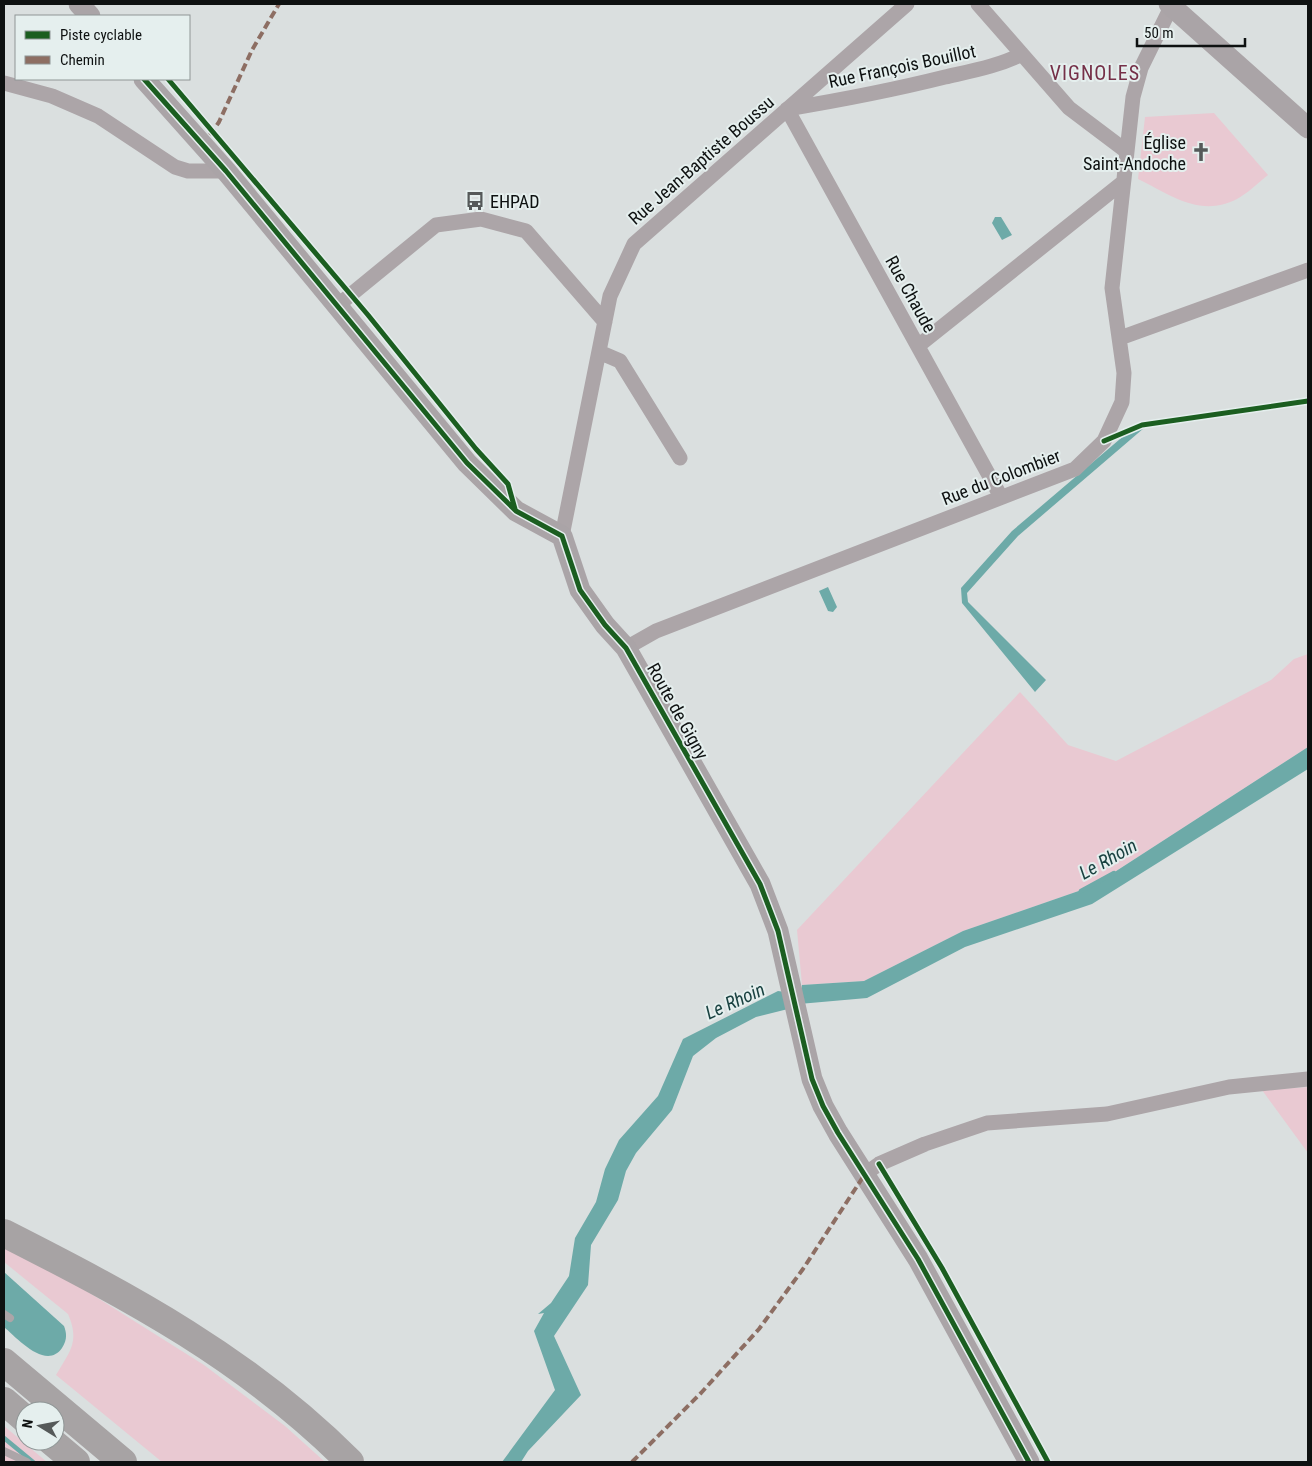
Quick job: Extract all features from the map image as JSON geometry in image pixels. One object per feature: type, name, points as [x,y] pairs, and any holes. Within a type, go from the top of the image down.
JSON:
[{"type":"highway","points":[[4,1233],[132,1299],[204,1343],[294,1410],[350,1462]]},
{"type":"highway","points":[[4,1362],[123,1462]]},
{"type":"highway","points":[[4,1401],[15,1410]]},
{"type":"highway","points":[[63,1451],[76,1462]]},
{"type":"street","points":[[79,4],[89,15]]},
{"type":"street","name":"Rue Jean-Baptiste Boussu","points":[[562,536],[610,296],[634,244],[907,4]]},
{"type":"street","points":[[978,4],[1069,108],[1126,151]]},
{"type":"street","points":[[1170,5],[1308,128]]},
{"type":"street","name":"Rue du Colombier","points":[[626,648],[656,631],[1075,470],[1104,441],[1122,402],[1124,373],[1112,288],[1122,183],[1133,97],[1141,68],[1170,5]]},
{"type":"street","name":"Rue François Bouillot","points":[[788,109],[881,93],[1012,60],[1022,54]]},
{"type":"street","points":[[145,80],[226,171],[467,463],[516,511],[562,536]]},
{"type":"street","points":[[4,83],[52,96],[98,116],[175,166],[188,171],[226,171]]},
{"type":"street","name":"Rue Chaude","points":[[788,109],[1001,497]]},
{"type":"street","points":[[918,346],[1122,183]]},
{"type":"street","points":[[337,306],[434,226],[481,219],[526,231],[605,322]]},
{"type":"street","points":[[1120,338],[1308,270]]},
{"type":"street","points":[[599,352],[620,361],[680,458]]},
{"type":"street","name":"Route de Gigny","points":[[562,536],[580,590],[605,626],[626,648],[760,884],[778,931],[812,1079],[823,1106],[918,1259],[1029,1462]]},
{"type":"street","points":[[865,1174],[879,1164],[924,1144],[987,1122],[1107,1114],[1229,1087],[1308,1080]]},
{"type":"lane","points":[[4,1451],[27,1462]]},
{"type":"shaded area","points":[[1214,113],[1268,175],[1237,199],[1211,206],[1186,202],[1138,179],[1145,117]]},
{"type":"shaded area","points":[[1308,654],[1308,747],[1093,886],[963,931],[864,981],[802,985],[797,930],[1020,692],[1068,745],[1116,761],[1271,680],[1294,659]]},
{"type":"shaded area","points":[[1308,1087],[1308,1153],[1262,1090]]},
{"type":"shaded area","points":[[4,1246],[77,1285],[204,1365],[285,1426],[325,1462],[162,1462],[56,1375],[72,1346],[72,1324],[68,1314],[4,1262]]},
{"type":"shaded area","points":[[4,1426],[15,1435],[15,1451],[34,1451],[47,1462],[4,1462]]},
{"type":"water","points":[[995,217],[1001,217],[1012,235],[1002,240],[992,223]]},
{"type":"water","points":[[1308,398],[1308,404],[1144,428],[1018,536],[967,593],[968,602],[1046,680],[1035,692],[962,603],[961,588],[1012,531],[1140,422]]},
{"type":"water","points":[[828,587],[837,607],[833,612],[828,611],[819,591]]},
{"type":"water","points":[[1308,747],[1308,769],[1092,904],[965,947],[867,998],[799,1004],[802,985],[864,981],[963,931],[1093,886]]},
{"type":"water","points":[[778,991],[785,992],[788,1009],[756,1017],[716,1038],[693,1056],[672,1110],[636,1153],[626,1171],[618,1200],[591,1245],[588,1285],[554,1336],[581,1395],[528,1451],[521,1462],[502,1462],[555,1390],[534,1331],[544,1313],[538,1314],[551,1303],[569,1276],[575,1238],[596,1202],[605,1169],[619,1140],[658,1096],[683,1039]]},
{"type":"water","points":[[4,1272],[64,1326],[66,1340],[62,1348],[55,1354],[48,1356],[32,1350],[4,1327]]},
{"type":"waterway","name":"Le Rhoin","points":[[1081,891],[1114,873]]},
{"type":"waterway","points":[[4,1438],[33,1462]]},
{"type":"marked path","points":[[210,135],[219,122],[252,50],[279,4]]},
{"type":"marked path","points":[[632,1462],[701,1393],[759,1329],[803,1269],[865,1174]]},
{"type":"cycle path","points":[[145,80],[226,171],[467,463],[516,511],[562,536],[580,590],[605,625],[626,648],[760,884],[778,931],[812,1079],[823,1106],[918,1259],[1029,1462]]},
{"type":"cycle path","points":[[169,80],[368,315],[476,449],[508,484],[515,509]]},
{"type":"cycle path","points":[[1104,441],[1142,425],[1308,401]]},
{"type":"cycle path","points":[[879,1164],[942,1268],[1048,1462]]},
{"type":"place","name":"Église Saint-Andoche","points":[[1201,152]]},
{"type":"place","name":"EHPAD","points":[[475,201]]},
{"type":"district","name":"VIGNOLES","points":[[1095,73]]}]
